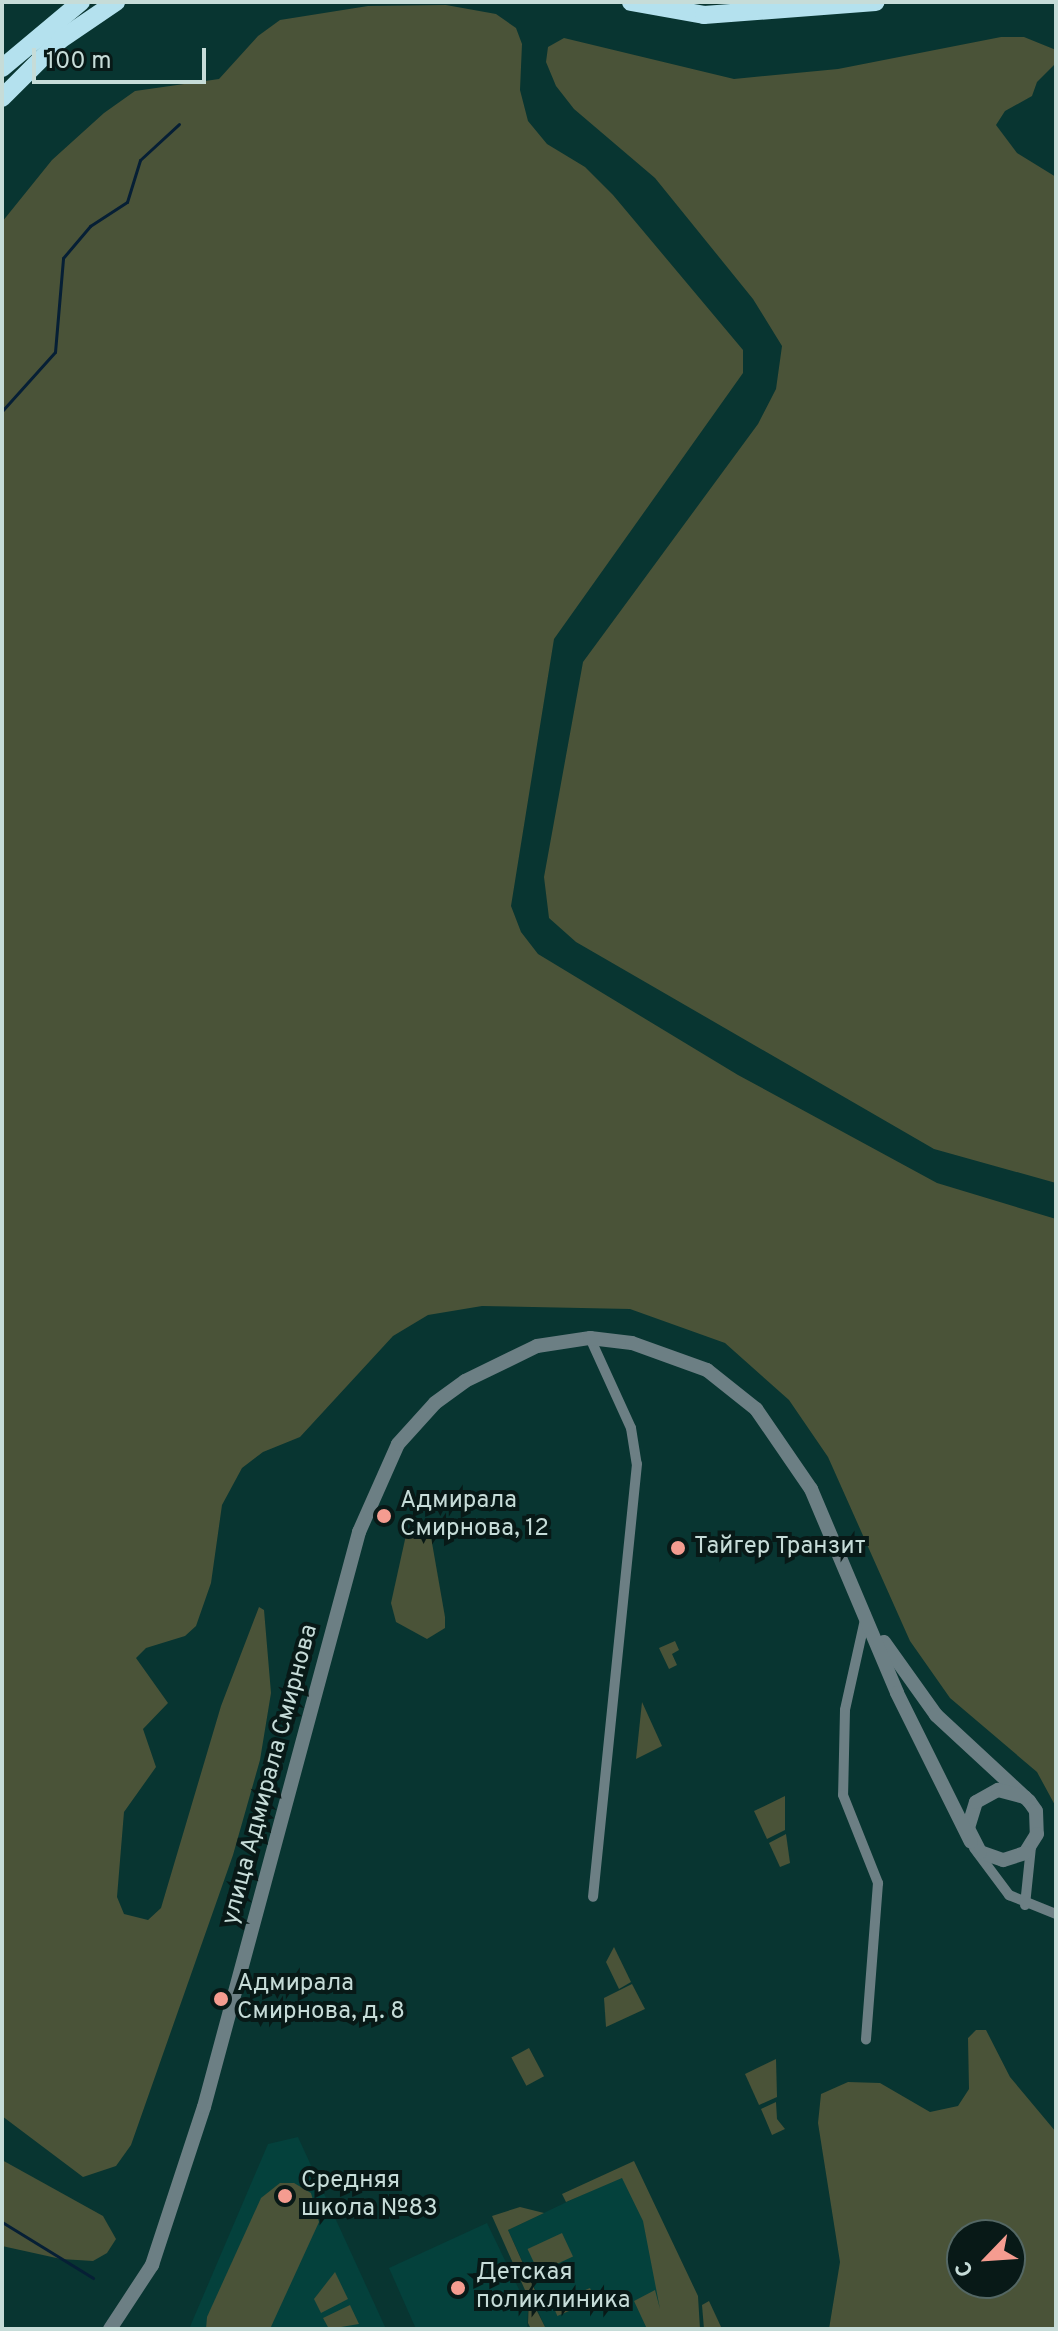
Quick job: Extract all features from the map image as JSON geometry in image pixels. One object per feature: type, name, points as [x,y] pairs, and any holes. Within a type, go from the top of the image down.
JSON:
[{"type":"highway","points":[[2,68],[81,2]]},
{"type":"highway","points":[[2,98],[60,40],[116,2]]},
{"type":"highway","points":[[631,2],[704,15],[876,2]]},
{"type":"street","name":"улица Адмирала Смирнова","points":[[110,2329],[152,2265],[170,2217],[359,1532],[377,1485],[398,1444],[435,1403],[465,1381],[537,1346],[590,1338],[632,1343],[697,1365],[756,1409],[811,1489],[897,1693],[990,1876],[1025,1905],[1056,1914]]},
{"type":"street","points":[[590,1338],[637,1455],[593,1897]]},
{"type":"street","points":[[866,1615],[936,1715],[1025,1797],[1038,1820],[1031,1846],[1025,1905]]},
{"type":"street","points":[[866,1615],[845,1710],[843,1795],[878,1883],[866,2040]]},
{"type":"street","points":[[1025,1797],[1001,1789],[980,1798],[969,1815],[971,1842],[985,1856],[1003,1860],[1031,1846]]},
{"type":"shaded area","name":"Средняя школа №83","points":[[298,2137],[386,2329],[189,2329],[268,2144]]},
{"type":"shaded area","points":[[636,2169],[688,2329],[546,2329],[538,2311],[543,2306],[508,2230]]},
{"type":"shaded area","name":"Детская поликлиника","points":[[487,2223],[528,2308],[527,2329],[416,2329],[389,2268]]},
{"type":"green space","points":[[446,5],[496,14],[516,28],[522,44],[520,90],[528,121],[547,144],[585,167],[613,195],[743,350],[743,373],[554,639],[511,906],[521,932],[538,954],[738,1075],[937,1183],[1056,1219],[1056,1807],[1037,1772],[950,1698],[910,1641],[828,1457],[789,1400],[725,1343],[630,1309],[482,1306],[428,1315],[393,1336],[300,1437],[263,1452],[242,1468],[222,1505],[211,1583],[196,1626],[185,1636],[146,1648],[136,1658],[168,1703],[143,1729],[156,1767],[124,1812],[117,1897],[124,1914],[148,1920],[161,1908],[221,1706],[259,1607],[264,1610],[271,1693],[260,1760],[233,1855],[131,2145],[116,2166],[83,2177],[2,2116],[2,222],[52,160],[104,113],[135,91],[219,79],[258,36],[280,20],[368,6]]},
{"type":"green space","points":[[1001,37],[1024,37],[1056,50],[1056,63],[1037,82],[1032,96],[1005,111],[996,125],[1017,153],[1056,177],[1056,1183],[934,1149],[576,942],[549,918],[544,877],[583,662],[758,424],[776,389],[782,346],[753,299],[655,178],[574,109],[556,86],[546,62],[548,47],[564,38],[734,79],[838,69]]},
{"type":"green space","points":[[423,1528],[431,1537],[445,1617],[445,1628],[427,1639],[396,1622],[391,1603],[406,1535]]},
{"type":"green space","points":[[675,1641],[679,1650],[672,1654],[677,1665],[669,1669],[659,1648]]},
{"type":"green space","points":[[642,1702],[662,1746],[636,1759]]},
{"type":"green space","points":[[785,1796],[785,1830],[767,1839],[754,1811]]},
{"type":"green space","points":[[786,1834],[790,1863],[780,1867],[769,1843]]},
{"type":"green space","points":[[614,1947],[631,1982],[619,1989],[606,1962]]},
{"type":"green space","points":[[632,1984],[645,2009],[606,2027],[604,1998]]},
{"type":"green space","points":[[976,2030],[986,2030],[1010,2077],[1056,2132],[1056,2329],[829,2329],[840,2262],[818,2123],[821,2094],[848,2082],[880,2083],[930,2112],[958,2106],[969,2089],[968,2038]]},
{"type":"green space","points":[[529,2048],[544,2076],[526,2086],[511,2057]]},
{"type":"green space","points":[[776,2059],[777,2097],[759,2105],[745,2074]]},
{"type":"green space","points":[[776,2102],[777,2119],[785,2129],[772,2135],[761,2109]]},
{"type":"green space","points":[[2,2160],[103,2216],[116,2239],[107,2253],[93,2261],[61,2259],[2,2246]]},
{"type":"green space","points":[[634,2161],[698,2296],[700,2329],[647,2329],[634,2301],[655,2290],[660,2309],[643,2221],[622,2178],[566,2202],[562,2194]]},
{"type":"green space","points":[[280,2183],[294,2183],[311,2193],[319,2222],[270,2329],[206,2329],[207,2317],[261,2198]]},
{"type":"green space","points":[[520,2207],[544,2213],[508,2230],[542,2306],[537,2311],[546,2329],[531,2329],[528,2323],[529,2299],[492,2216]]},
{"type":"green space","points":[[562,2233],[573,2257],[539,2273],[528,2249]]},
{"type":"green space","points":[[335,2272],[348,2299],[321,2313],[314,2299]]},
{"type":"green space","points":[[590,2288],[595,2300],[557,2316],[552,2304]]},
{"type":"green space","points":[[709,2301],[722,2329],[704,2329],[702,2305]]},
{"type":"green space","points":[[350,2305],[359,2324],[329,2329],[323,2318]]},
{"type":"waterway","points":[[2,411],[55,352],[63,258],[90,226],[127,202],[140,160],[179,124]]},
{"type":"waterway","points":[[2,2222],[93,2278]]},
{"type":"place","name":"Адмирала Смирнова, 12","points":[[384,1516]]},
{"type":"place","name":"Тайгер Транзит","points":[[678,1548]]},
{"type":"place","name":"Адмирала Смирнова, д. 8","points":[[221,1999]]},
{"type":"place","name":"Средняя школа №83","points":[[285,2196]]},
{"type":"place","name":"Детская поликлиника","points":[[458,2288]]}]
